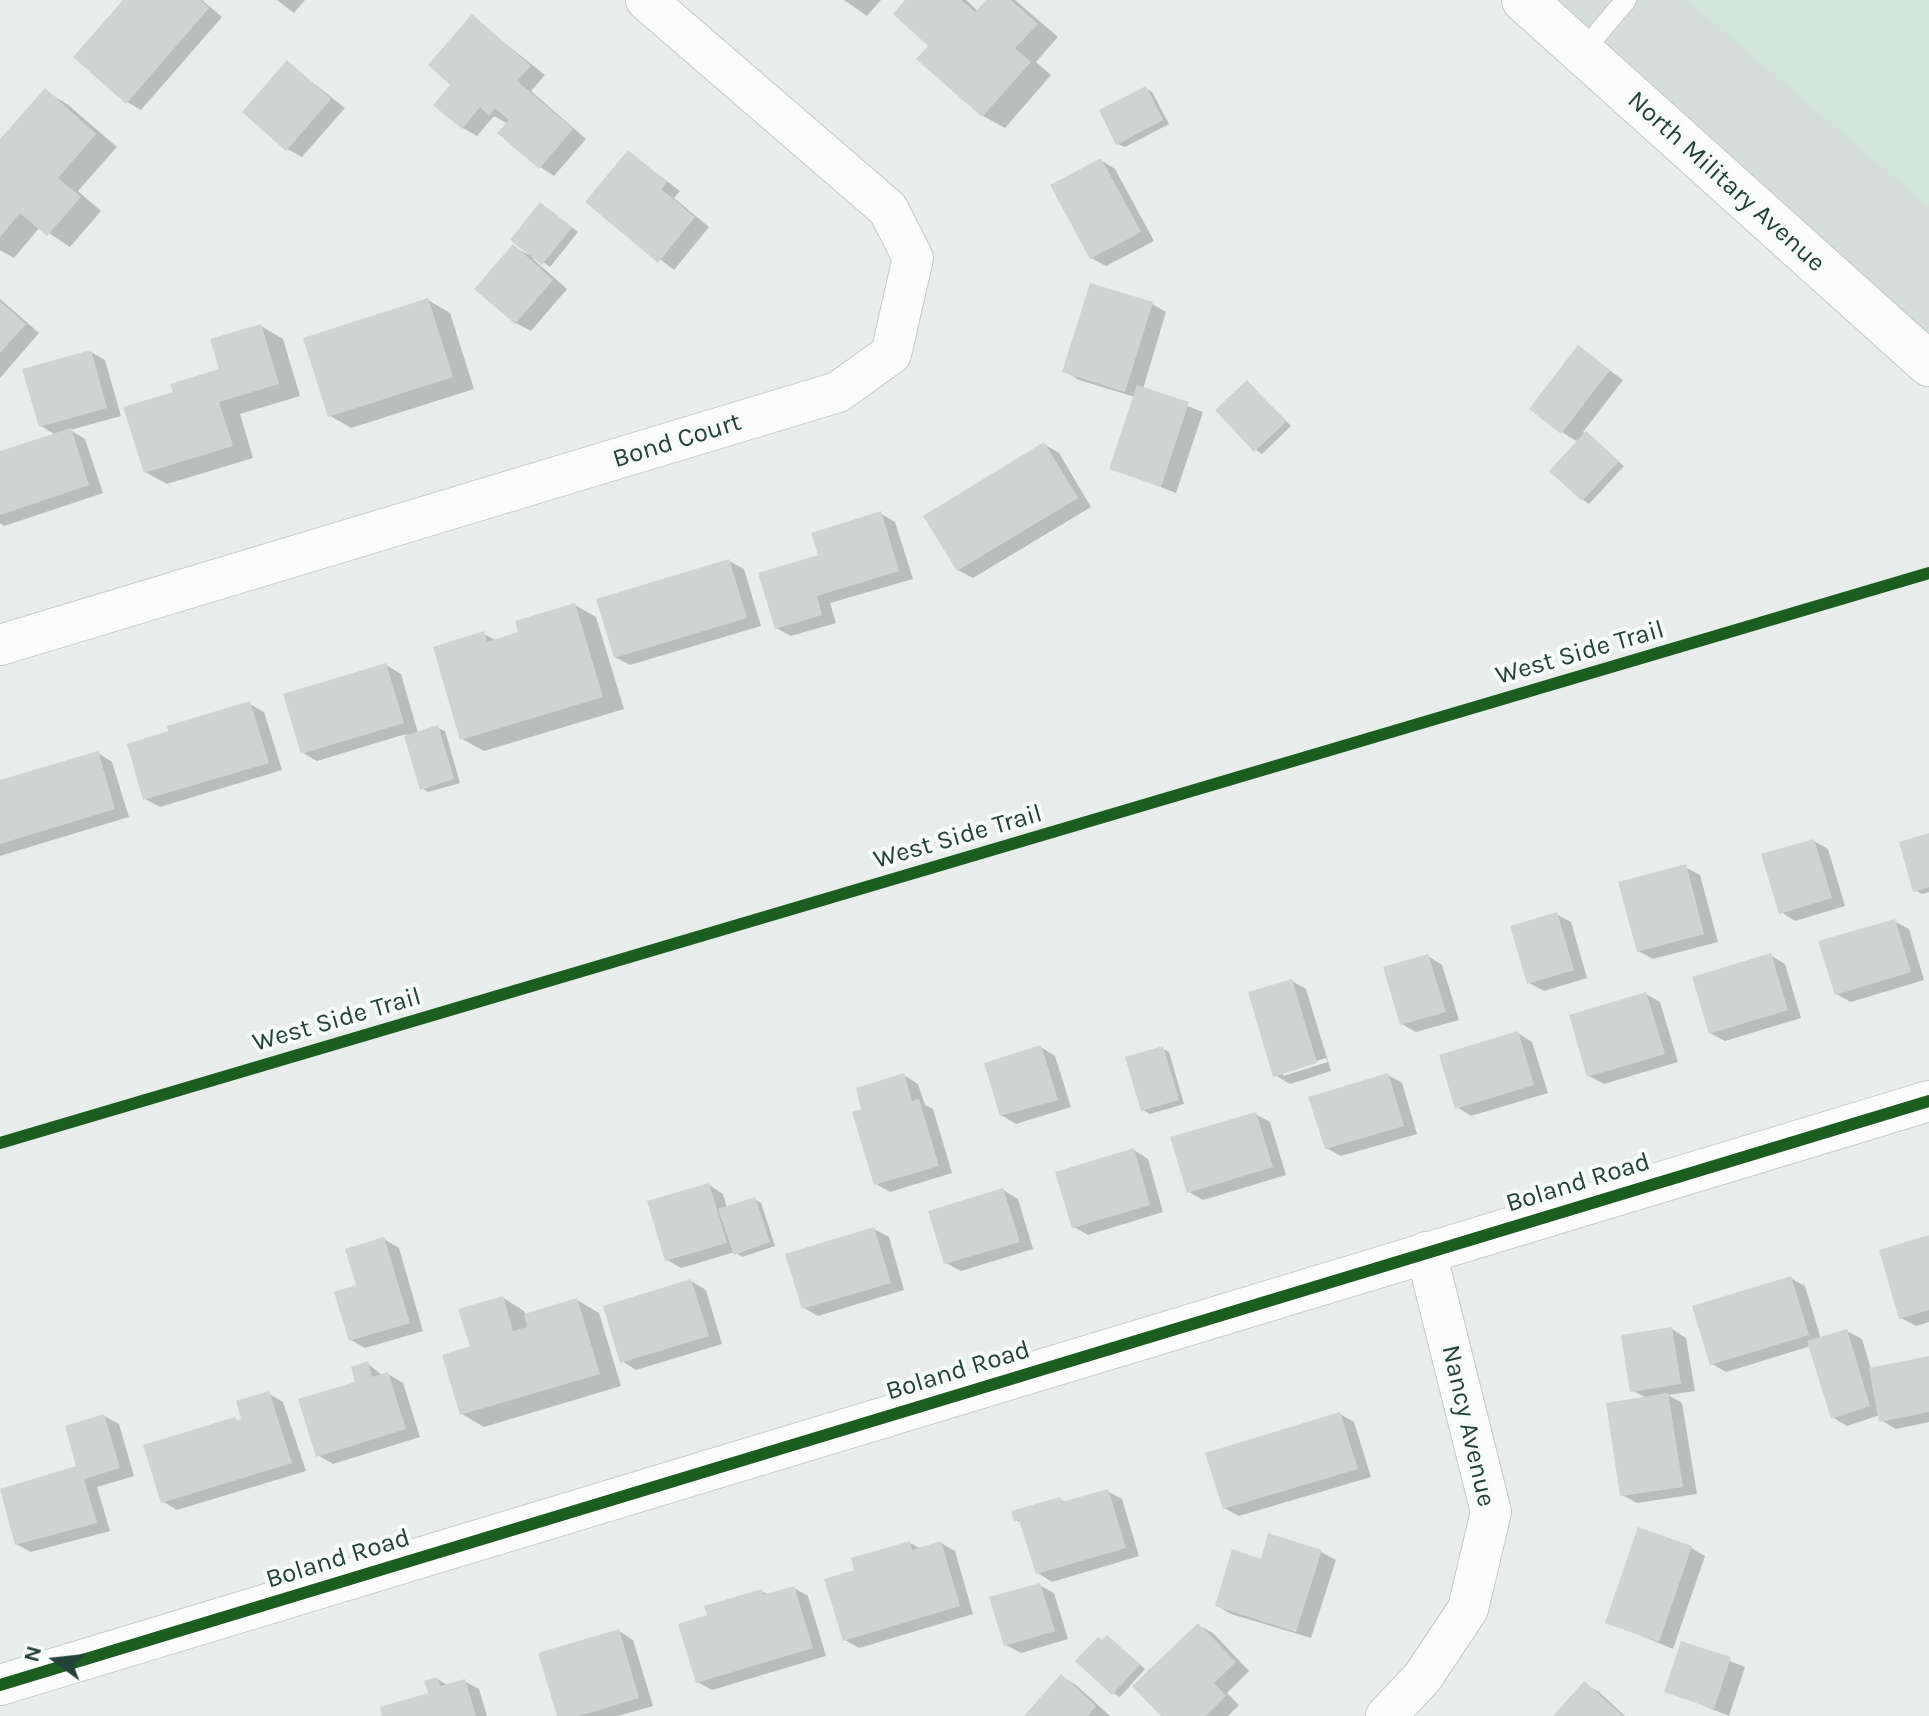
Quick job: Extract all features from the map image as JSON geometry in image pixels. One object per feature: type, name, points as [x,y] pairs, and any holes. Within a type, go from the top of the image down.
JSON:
[{"type":"main road","name":"North Military Avenue","points":[[1543,6],[1582,52],[1929,364]]},
{"type":"street","name":"Bond Court","points":[[0,645],[838,392],[891,354],[913,258],[888,209],[646,0]]},
{"type":"street","name":"Boland Road","points":[[0,1685],[1929,1101]]},
{"type":"street","name":"Nancy Avenue","points":[[1386,1716],[1422,1678],[1468,1609],[1491,1512],[1426,1252]]},
{"type":"lane","points":[[1582,52],[1626,0]]},
{"type":"shaded area","points":[[1524,0],[1929,0],[1929,364]]},
{"type":"green space","points":[[1687,0],[1929,0],[1929,207]]},
{"type":"building","points":[[123,0],[200,0],[209,8],[126,104],[73,57]]},
{"type":"building","points":[[905,0],[961,0],[975,12],[986,0],[1011,0],[1038,24],[1015,48],[1031,62],[982,117],[916,59],[928,46],[893,14]]},
{"type":"building","points":[[472,14],[531,66],[517,81],[573,129],[539,169],[497,133],[509,120],[495,108],[489,116],[480,107],[462,129],[433,105],[450,85],[428,65]]},
{"type":"building","points":[[287,60],[331,99],[286,151],[242,112]]},
{"type":"building","points":[[1146,86],[1163,120],[1116,145],[1099,110]]},
{"type":"building","points":[[45,88],[96,134],[58,178],[81,197],[47,236],[20,213],[0,237],[0,139]]},
{"type":"building","points":[[628,150],[667,182],[661,189],[695,217],[658,263],[585,202]]},
{"type":"building","points":[[1101,158],[1141,232],[1090,259],[1050,185]]},
{"type":"building","points":[[540,202],[572,227],[542,265],[510,240]]},
{"type":"building","points":[[513,244],[553,280],[515,324],[474,289]]},
{"type":"building","points":[[1090,283],[1153,302],[1125,392],[1062,372]]},
{"type":"building","points":[[428,298],[453,377],[328,417],[303,338]]},
{"type":"building","points":[[0,301],[26,324],[0,353]]},
{"type":"building","points":[[261,324],[279,384],[219,402],[233,446],[144,473],[123,407],[173,392],[170,384],[219,369],[210,339]]},
{"type":"building","points":[[1578,345],[1610,370],[1561,434],[1529,409]]},
{"type":"building","points":[[91,350],[107,408],[39,427],[22,369]]},
{"type":"building","points":[[1247,380],[1286,422],[1254,452],[1215,410]]},
{"type":"building","points":[[1137,385],[1189,402],[1161,487],[1109,469]]},
{"type":"building","points":[[71,428],[89,485],[0,515],[0,451]]},
{"type":"building","points":[[1586,431],[1619,461],[1582,501],[1549,471]]},
{"type":"building","points":[[1044,442],[1078,498],[957,571],[923,516]]},
{"type":"building","points":[[881,511],[899,571],[817,596],[822,615],[775,629],[758,573],[818,555],[811,533]]},
{"type":"building","points":[[729,559],[747,618],[614,658],[596,599]]},
{"type":"building","points":[[575,603],[603,697],[460,740],[433,647],[484,631],[487,642],[518,632],[515,621]]},
{"type":"building","points":[[386,663],[404,723],[301,754],[283,694]]},
{"type":"building","points":[[250,701],[269,763],[143,800],[127,744],[168,731],[167,726]]},
{"type":"building","points":[[438,725],[454,779],[420,790],[404,736]]},
{"type":"building","points":[[98,751],[115,809],[0,844],[0,780]]},
{"type":"building","points":[[1929,833],[1929,887],[1913,892],[1899,842]]},
{"type":"building","points":[[1814,839],[1832,898],[1779,914],[1761,854]]},
{"type":"building","points":[[1686,864],[1704,934],[1637,952],[1618,882]]},
{"type":"building","points":[[1557,912],[1574,970],[1527,984],[1510,926]]},
{"type":"building","points":[[1895,919],[1911,972],[1835,995],[1818,941]]},
{"type":"building","points":[[1771,953],[1788,1010],[1709,1034],[1692,977]]},
{"type":"building","points":[[1428,954],[1446,1012],[1400,1025],[1383,967]]},
{"type":"building","points":[[1292,979],[1317,1063],[1273,1077],[1248,992]]},
{"type":"building","points":[[1646,992],[1665,1054],[1587,1077],[1569,1015]]},
{"type":"building","points":[[1518,1031],[1534,1085],[1455,1109],[1439,1055]]},
{"type":"building","points":[[1041,1045],[1058,1100],[1000,1116],[984,1063]]},
{"type":"building","points":[[1163,1046],[1179,1100],[1141,1111],[1125,1057]]},
{"type":"building","points":[[904,1073],[912,1101],[919,1099],[939,1166],[874,1185],[852,1112],[861,1109],[856,1088]]},
{"type":"building","points":[[1388,1073],[1404,1126],[1325,1149],[1308,1097]]},
{"type":"building","points":[[1256,1112],[1273,1167],[1187,1193],[1170,1137]]},
{"type":"building","points":[[1134,1148],[1150,1205],[1072,1228],[1055,1172]]},
{"type":"building","points":[[709,1183],[727,1243],[665,1261],[647,1201]]},
{"type":"building","points":[[1003,1188],[1020,1242],[944,1264],[928,1211]]},
{"type":"building","points":[[755,1197],[770,1242],[734,1255],[718,1209]]},
{"type":"building","points":[[874,1227],[891,1283],[802,1309],[785,1254]]},
{"type":"building","points":[[1929,1235],[1929,1310],[1899,1319],[1879,1250]]},
{"type":"building","points":[[384,1237],[410,1323],[349,1341],[334,1292],[356,1285],[345,1249]]},
{"type":"building","points":[[1791,1276],[1809,1335],[1710,1365],[1692,1306]]},
{"type":"building","points":[[691,1279],[709,1336],[620,1363],[603,1306]]},
{"type":"building","points":[[503,1296],[513,1331],[527,1327],[524,1314],[577,1298],[600,1374],[460,1415],[442,1355],[470,1346],[458,1309]]},
{"type":"building","points":[[1672,1327],[1681,1384],[1630,1392],[1621,1335]]},
{"type":"building","points":[[1847,1329],[1870,1406],[1831,1419],[1807,1341]]},
{"type":"building","points":[[1929,1356],[1929,1412],[1879,1422],[1869,1368]]},
{"type":"building","points":[[368,1361],[372,1377],[388,1372],[406,1429],[316,1457],[298,1399],[355,1382],[351,1367]]},
{"type":"building","points":[[269,1391],[292,1463],[161,1503],[143,1445],[235,1417],[237,1421],[241,1419],[236,1401]]},
{"type":"building","points":[[1668,1393],[1683,1487],[1620,1496],[1606,1403]]},
{"type":"building","points":[[1340,1412],[1358,1469],[1223,1509],[1205,1453]]},
{"type":"building","points":[[104,1414],[120,1468],[84,1479],[97,1523],[15,1545],[0,1489],[76,1466],[65,1426]]},
{"type":"building","points":[[1108,1489],[1126,1548],[1036,1574],[1019,1520],[1014,1521],[1011,1511],[1060,1497],[1062,1502]]},
{"type":"building","points":[[1638,1527],[1692,1546],[1659,1642],[1605,1623]]},
{"type":"building","points":[[1268,1533],[1322,1550],[1296,1632],[1215,1606],[1232,1549],[1261,1559]]},
{"type":"building","points":[[910,1541],[912,1550],[941,1541],[960,1606],[843,1641],[824,1579],[854,1570],[851,1558]]},
{"type":"building","points":[[1040,1583],[1055,1631],[1004,1646],[989,1597]]},
{"type":"building","points":[[794,1586],[813,1648],[696,1683],[678,1624],[707,1615],[704,1606],[762,1589],[763,1595]]},
{"type":"building","points":[[1198,1623],[1236,1662],[1214,1683],[1226,1696],[1206,1716],[1161,1716],[1132,1686]]},
{"type":"building","points":[[619,1629],[639,1698],[579,1716],[557,1716],[538,1653]]},
{"type":"building","points":[[1107,1635],[1140,1664],[1112,1695],[1075,1661],[1098,1637],[1102,1640]]},
{"type":"building","points":[[1681,1641],[1731,1657],[1714,1709],[1664,1692]]},
{"type":"building","points":[[1061,1674],[1096,1706],[1088,1716],[1024,1716]]},
{"type":"building","points":[[437,1677],[440,1686],[465,1679],[476,1716],[382,1716],[380,1707],[428,1693],[424,1681]]},
{"type":"building","points":[[1584,1681],[1623,1716],[1553,1716]]},
{"type":"cycle path","name":"West Side Trail","points":[[0,1143],[1929,573]]},
{"type":"cycle path","points":[[0,1685],[1929,1101]]}]
